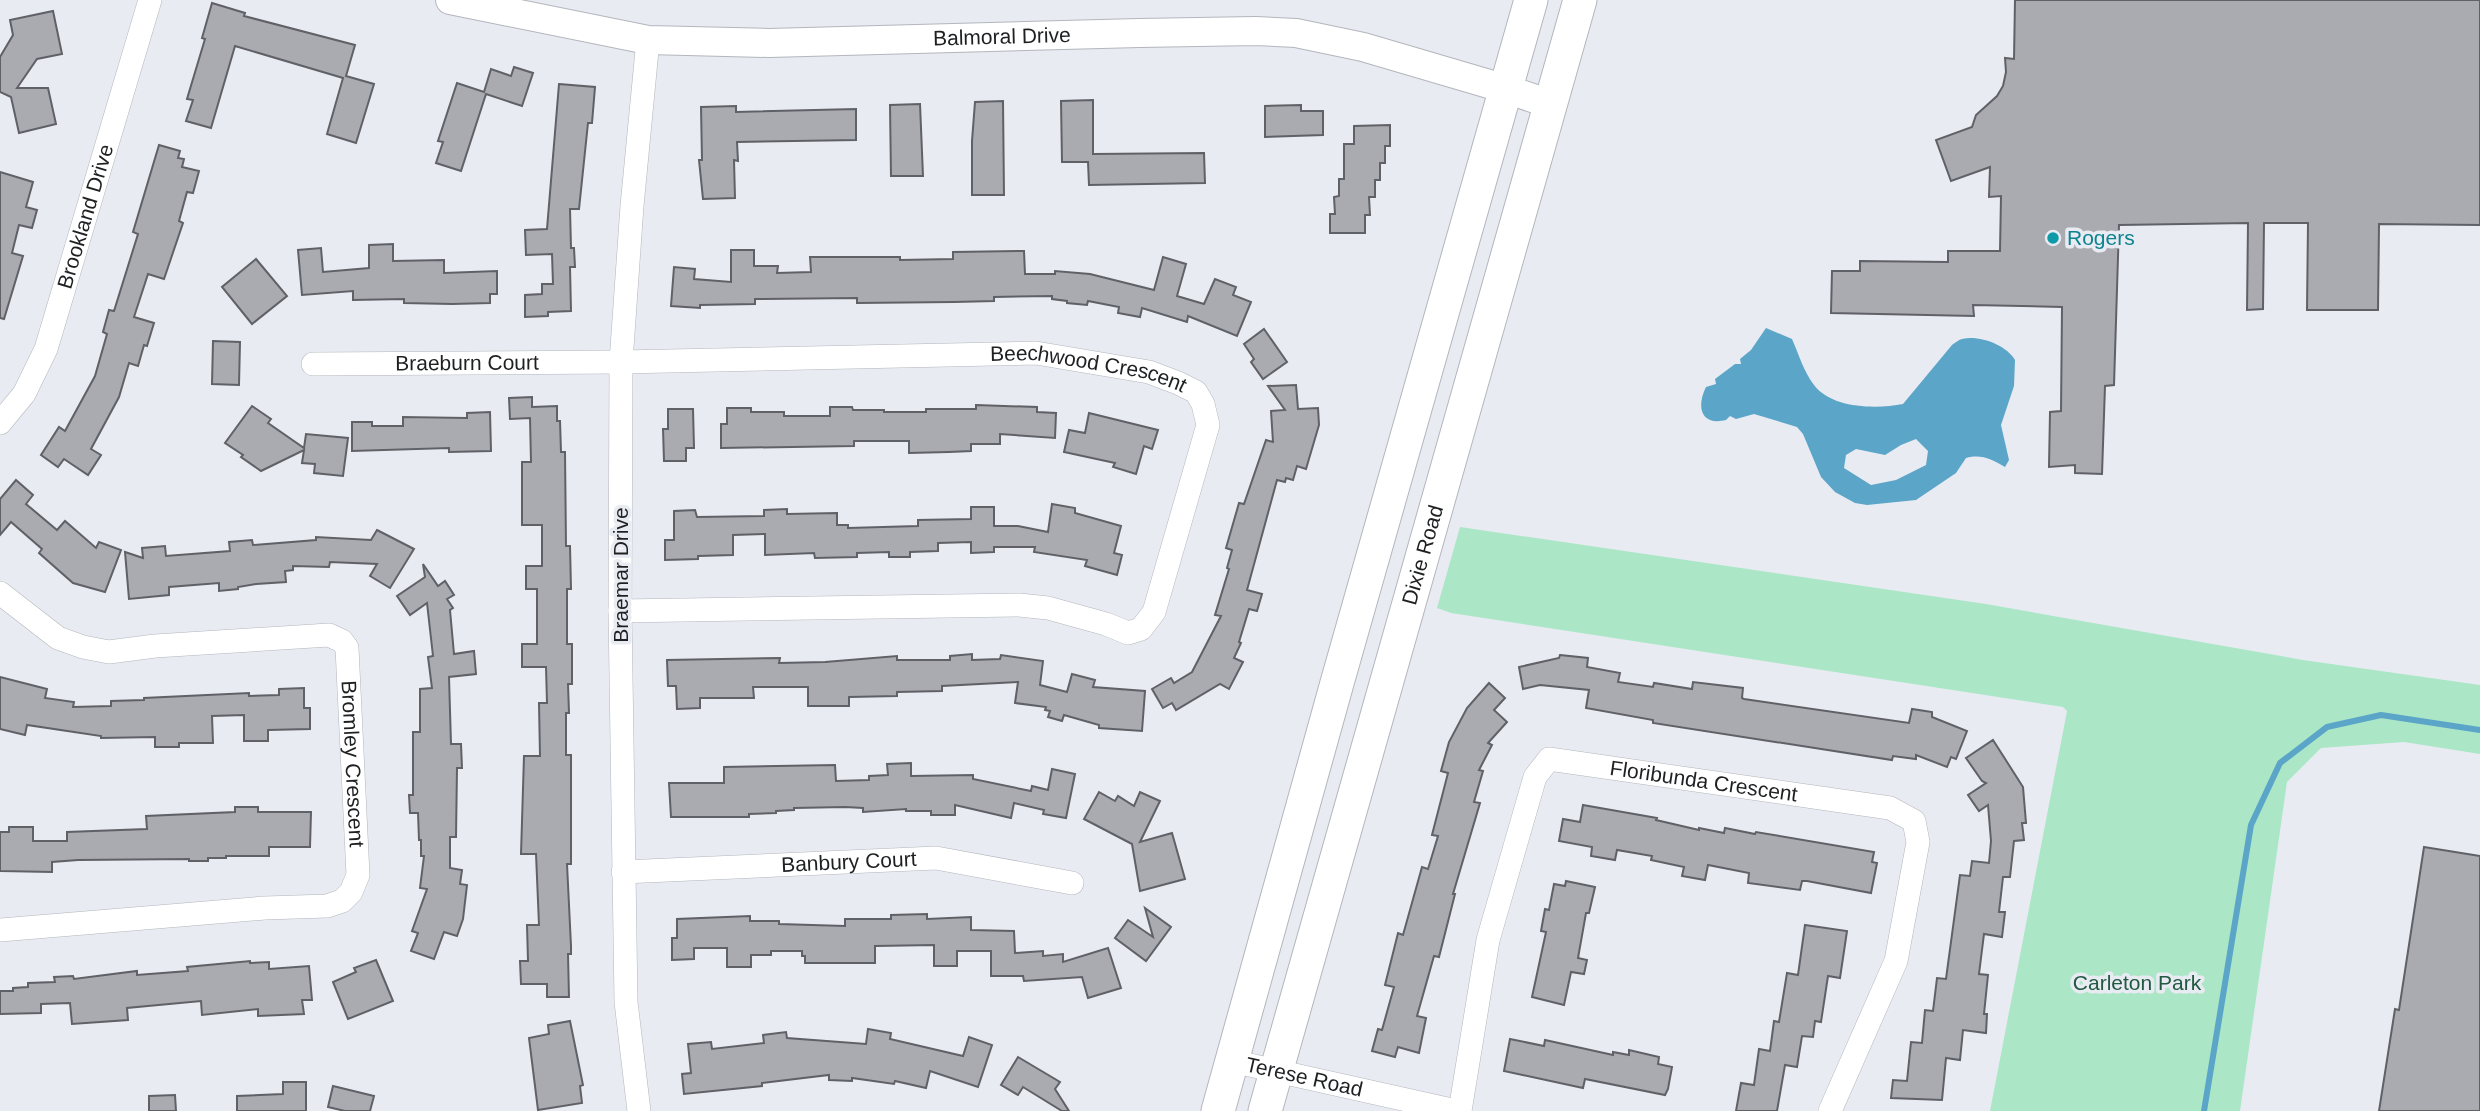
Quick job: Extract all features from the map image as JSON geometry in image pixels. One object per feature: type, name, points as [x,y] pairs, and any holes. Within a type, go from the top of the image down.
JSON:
[{"type":"main road","points":[[1218,1111],[1531,0]]},
{"type":"main road","name":"Dixie Road","points":[[1265,1111],[1580,0]]},
{"type":"street","name":"Brookland Drive","points":[[0,423],[24,394],[46,349],[150,0]]},
{"type":"street","name":"Balmoral Drive","points":[[450,0],[648,40],[769,43],[1139,33],[1296,33],[1363,47],[1550,104]]},
{"type":"street","name":"Braemar Drive","points":[[639,1111],[626,1002],[620,611],[621,362],[648,40]]},
{"type":"street","name":"Beechwood Crescent","points":[[620,611],[1019,605],[1048,608],[1128,633],[1141,629],[1154,612],[1208,425],[1203,404],[1196,392],[1178,383],[1149,372],[1036,353],[621,362]]},
{"type":"street","name":"Braeburn Court","points":[[313,364],[621,362]]},
{"type":"street","name":"Bromley Crescent","points":[[0,593],[58,638],[109,652],[155,646],[329,635],[342,641],[347,648],[358,875],[351,892],[342,901],[327,906],[265,908],[0,930]]},
{"type":"street","name":"Floribunda Crescent","points":[[1458,1111],[1488,940],[1535,777],[1549,759],[1890,808],[1914,821],[1918,842],[1896,961],[1830,1111]]},
{"type":"street","name":"Banbury Court","points":[[623,872],[936,858],[1072,883]]},
{"type":"street","name":"Terese Road","points":[[1232,1061],[1458,1111]]},
{"type":"green space","name":"Carleton Park","points":[[1460,527],[1986,604],[2303,660],[2480,685],[2480,754],[2404,742],[2321,748],[2287,782],[2240,1111],[1990,1111],[2067,711],[2063,707],[1451,613],[1437,608]]},
{"type":"water","points":[[1766,328],[1792,339],[1807,375],[1822,393],[1843,403],[1881,407],[1903,404],[1958,341],[1977,338],[1992,342],[2015,360],[2014,386],[2001,425],[2009,460],[2005,467],[1986,458],[1966,458],[1956,473],[1916,500],[1867,505],[1855,503],[1835,492],[1821,477],[1803,434],[1797,427],[1754,414],[1736,419],[1730,416],[1726,420],[1718,421],[1711,420],[1703,413],[1701,401],[1706,387],[1716,384],[1715,379],[1735,364],[1741,364],[1740,359],[1751,350]],"holes":[[[1916,439],[1928,451],[1926,465],[1896,480],[1871,485],[1844,468],[1846,455],[1856,449],[1885,455]]]},
{"type":"building","name":"Rogers","points":[[2015,0],[2480,0],[2480,225],[2379,224],[2378,310],[2307,310],[2308,223],[2264,223],[2263,309],[2247,310],[2248,223],[2119,225],[2114,385],[2105,386],[2102,474],[2075,473],[2075,465],[2049,467],[2050,412],[2061,411],[2062,307],[1973,305],[1974,316],[1831,313],[1832,271],[1860,271],[1860,261],[1948,262],[1948,251],[2000,251],[2001,196],[1989,197],[1990,167],[1951,181],[1936,140],[1972,127],[1976,115],[1997,96],[2003,86],[2005,58],[2014,59]]},
{"type":"building","points":[[212,3],[245,13],[244,16],[355,45],[346,76],[374,84],[356,143],[327,134],[343,78],[235,46],[211,128],[186,121],[193,100],[187,99],[205,39],[202,38]]},
{"type":"building","points":[[53,11],[62,54],[37,59],[17,88],[48,88],[56,124],[19,133],[11,97],[0,92],[0,57],[13,35],[10,20]]},
{"type":"building","points":[[514,67],[533,73],[522,106],[486,94],[461,171],[436,163],[443,142],[438,141],[457,83],[484,92],[491,69],[511,76]]},
{"type":"building","points":[[559,84],[595,87],[592,123],[588,123],[579,209],[570,209],[571,248],[574,248],[575,267],[570,267],[571,311],[525,317],[525,295],[542,294],[542,284],[553,284],[552,254],[526,255],[525,230],[547,229]]},
{"type":"building","points":[[1093,100],[1093,154],[1204,153],[1205,183],[1089,185],[1088,162],[1062,162],[1061,101]]},
{"type":"building","points":[[1003,101],[1004,195],[972,195],[975,102]]},
{"type":"building","points":[[920,104],[923,176],[891,176],[890,105]]},
{"type":"building","points":[[1301,105],[1301,111],[1323,111],[1323,135],[1265,137],[1265,106]]},
{"type":"building","points":[[736,106],[736,112],[856,109],[856,140],[737,142],[738,161],[734,160],[735,198],[703,199],[699,160],[702,160],[701,107]]},
{"type":"building","points":[[1390,125],[1390,146],[1385,146],[1385,163],[1380,163],[1380,180],[1375,180],[1375,197],[1369,197],[1370,215],[1365,215],[1365,233],[1330,233],[1330,214],[1335,214],[1334,197],[1339,196],[1339,179],[1344,179],[1344,144],[1354,144],[1354,126]]},
{"type":"building","points":[[159,145],[180,151],[178,158],[184,159],[182,167],[199,171],[193,193],[187,192],[179,221],[183,223],[164,279],[148,274],[134,317],[154,323],[138,366],[129,363],[119,397],[91,449],[101,455],[88,475],[64,459],[58,467],[41,455],[59,427],[65,431],[95,376],[107,334],[103,332],[109,310],[114,311],[138,234],[133,232]]},
{"type":"building","points":[[0,172],[33,182],[26,207],[37,210],[32,228],[19,225],[12,253],[23,256],[4,319],[0,318]]},
{"type":"building","points":[[393,244],[393,261],[444,260],[444,273],[497,271],[497,294],[490,294],[490,303],[452,304],[404,303],[404,299],[353,300],[353,291],[302,295],[298,250],[321,248],[323,272],[369,268],[369,245]]},
{"type":"building","points":[[731,250],[754,250],[754,266],[778,266],[777,273],[811,272],[810,257],[953,259],[953,252],[1024,251],[1025,274],[1055,274],[1055,271],[1090,274],[1154,290],[1163,257],[1186,264],[1177,296],[1204,304],[1215,279],[1236,287],[1233,295],[1251,302],[1237,336],[1188,316],[1187,322],[1142,308],[1140,317],[1118,313],[1119,307],[1088,301],[1087,305],[1067,303],[1052,299],[1052,296],[994,297],[994,301],[857,303],[857,298],[755,299],[755,304],[700,305],[700,308],[671,306],[674,267],[695,269],[694,279],[731,282]]},
{"type":"building","points":[[256,259],[287,296],[252,324],[222,287]]},
{"type":"building","points":[[1264,329],[1287,362],[1263,379],[1251,362],[1254,359],[1244,344]]},
{"type":"building","points":[[213,341],[240,342],[239,385],[212,384]]},
{"type":"building","points":[[1296,385],[1298,409],[1318,408],[1319,425],[1306,469],[1297,466],[1293,480],[1277,480],[1247,590],[1262,594],[1257,611],[1249,609],[1239,642],[1241,643],[1234,658],[1243,662],[1229,689],[1220,684],[1176,710],[1172,703],[1163,708],[1152,689],[1171,678],[1174,683],[1192,672],[1221,616],[1215,615],[1229,569],[1227,568],[1232,550],[1226,548],[1239,503],[1244,504],[1266,440],[1273,442],[1271,411],[1285,410],[1268,386]]},
{"type":"building","points":[[532,397],[532,407],[557,406],[561,452],[565,452],[566,546],[570,546],[571,589],[567,589],[567,644],[572,644],[572,684],[568,684],[569,713],[566,713],[566,755],[571,755],[571,864],[567,864],[571,946],[571,954],[568,954],[569,997],[547,997],[547,984],[521,984],[520,961],[528,961],[527,925],[539,925],[536,854],[521,854],[524,756],[540,756],[539,703],[547,703],[546,667],[522,667],[522,644],[537,644],[537,589],[526,589],[526,566],[542,566],[542,525],[522,525],[522,462],[531,462],[530,418],[510,419],[509,398]]},
{"type":"building","points":[[976,405],[1037,407],[1037,412],[1056,413],[1055,438],[1000,434],[1000,444],[971,444],[971,451],[949,452],[909,453],[909,441],[854,441],[854,446],[721,448],[721,424],[727,424],[727,408],[751,408],[751,412],[784,412],[784,416],[830,416],[830,407],[884,412],[926,412],[926,409],[976,409]]},
{"type":"building","points":[[252,406],[271,419],[268,423],[304,448],[306,434],[348,438],[343,476],[314,473],[315,464],[302,463],[304,450],[261,471],[241,457],[243,455],[225,443]]},
{"type":"building","points":[[668,409],[693,409],[694,448],[686,448],[686,461],[664,461],[663,429],[668,429]]},
{"type":"building","points":[[490,412],[491,451],[449,452],[449,448],[352,451],[352,422],[372,422],[372,426],[403,426],[403,417],[467,418],[467,413]]},
{"type":"building","points":[[1089,413],[1158,430],[1152,449],[1144,446],[1136,474],[1113,467],[1115,463],[1064,452],[1069,430],[1085,433]]},
{"type":"building","points":[[16,480],[33,495],[26,504],[57,530],[65,521],[96,548],[99,542],[121,550],[105,592],[73,583],[39,553],[42,549],[11,522],[0,535],[0,499]]},
{"type":"building","points":[[1052,504],[1075,508],[1075,513],[1121,526],[1114,553],[1122,555],[1117,575],[1085,566],[1087,560],[1034,552],[1035,547],[994,547],[994,552],[971,553],[971,542],[938,543],[938,551],[910,552],[910,557],[889,557],[889,552],[857,553],[857,557],[815,558],[814,553],[765,555],[765,534],[733,535],[733,555],[665,560],[665,540],[674,540],[674,511],[695,510],[697,517],[764,516],[764,510],[787,509],[787,514],[837,513],[837,525],[848,525],[848,528],[918,526],[918,520],[971,519],[971,507],[994,507],[994,526],[1018,526],[1048,532]]},
{"type":"building","points":[[377,530],[414,549],[390,588],[370,576],[377,564],[330,562],[329,567],[293,566],[293,570],[285,571],[286,582],[219,591],[219,583],[169,587],[169,595],[129,599],[125,552],[143,558],[142,548],[165,546],[166,556],[230,551],[229,542],[252,540],[253,545],[316,540],[316,537],[371,540]]},
{"type":"building","points":[[423,564],[438,586],[445,581],[454,595],[447,599],[453,608],[450,610],[454,654],[474,651],[476,674],[449,677],[451,744],[461,744],[462,768],[457,768],[456,837],[450,837],[450,868],[462,870],[460,884],[467,885],[463,919],[457,936],[444,932],[434,959],[411,951],[418,933],[412,931],[427,889],[420,888],[424,856],[421,856],[418,813],[410,813],[409,795],[413,795],[413,732],[420,732],[420,689],[432,688],[428,657],[433,656],[427,603],[410,615],[397,596],[425,577]]},
{"type":"building","points":[[972,654],[972,660],[1000,659],[1001,655],[1043,661],[1040,685],[1067,692],[1072,674],[1095,680],[1093,687],[1145,691],[1142,731],[1099,728],[1099,725],[1064,715],[1062,721],[1048,717],[1050,711],[1045,710],[1046,707],[1015,703],[1018,682],[942,686],[942,691],[897,692],[897,696],[849,697],[849,706],[808,706],[808,687],[753,687],[754,698],[700,698],[700,708],[677,709],[676,686],[668,686],[667,660],[780,658],[779,663],[897,656],[897,660],[950,660],[950,656]]},
{"type":"building","points":[[1560,655],[1588,658],[1587,667],[1620,673],[1618,682],[1653,687],[1654,683],[1692,689],[1693,682],[1743,688],[1744,699],[1909,723],[1912,709],[1932,712],[1932,717],[1967,731],[1956,759],[1951,757],[1947,767],[1916,755],[1916,759],[1893,756],[1892,760],[1653,723],[1653,720],[1586,708],[1589,690],[1540,685],[1523,689],[1519,667],[1559,658]]},
{"type":"building","points":[[0,677],[47,689],[45,698],[74,702],[73,707],[111,706],[111,701],[144,698],[249,693],[249,696],[279,695],[279,689],[304,688],[304,708],[310,708],[310,729],[268,730],[268,741],[244,741],[244,715],[212,716],[213,743],[179,743],[179,747],[155,747],[155,737],[101,738],[27,725],[25,735],[0,729]]},
{"type":"building","points":[[1489,683],[1505,698],[1494,710],[1507,722],[1488,743],[1492,745],[1479,770],[1483,771],[1474,802],[1480,803],[1453,894],[1439,957],[1434,956],[1417,1016],[1426,1018],[1419,1053],[1398,1047],[1395,1057],[1372,1051],[1378,1029],[1382,1030],[1394,987],[1385,985],[1398,933],[1403,935],[1422,867],[1428,869],[1438,836],[1432,835],[1448,773],[1441,771],[1449,742],[1467,708]]},
{"type":"building","points":[[1993,740],[2023,787],[2026,823],[2022,823],[2024,840],[2014,841],[2010,877],[2003,877],[1999,912],[2005,912],[2002,937],[1984,934],[1979,974],[1988,975],[1984,1014],[1987,1014],[1986,1033],[1963,1030],[1960,1060],[1946,1058],[1942,1100],[1891,1098],[1893,1080],[1907,1081],[1911,1042],[1922,1043],[1925,1010],[1933,1011],[1937,978],[1946,979],[1960,875],[1970,876],[1972,861],[1989,863],[1991,841],[1988,805],[1979,811],[1968,795],[1986,783],[1966,758]]},
{"type":"building","points":[[911,763],[911,776],[973,775],[973,779],[1031,791],[1032,786],[1048,790],[1052,769],[1075,774],[1066,818],[1043,814],[1044,810],[1014,803],[1011,818],[955,805],[955,815],[931,815],[931,811],[906,809],[863,812],[863,808],[845,807],[794,808],[776,813],[749,814],[749,817],[671,817],[669,783],[724,783],[724,767],[835,765],[836,781],[869,780],[869,776],[888,775],[887,764]]},
{"type":"building","points":[[1099,792],[1115,801],[1118,796],[1134,806],[1140,792],[1160,801],[1140,842],[1172,833],[1185,879],[1140,891],[1132,844],[1084,819]]},
{"type":"building","points":[[1583,805],[1657,818],[1656,820],[1699,830],[1724,833],[1725,828],[1874,852],[1872,862],[1877,863],[1871,893],[1807,881],[1802,881],[1800,890],[1748,883],[1749,873],[1708,865],[1705,880],[1682,876],[1684,867],[1651,860],[1652,856],[1617,850],[1615,860],[1591,856],[1592,847],[1559,841],[1563,819],[1580,822]]},
{"type":"building","points":[[235,807],[258,807],[258,812],[311,812],[310,847],[269,847],[269,856],[226,856],[208,858],[208,861],[78,860],[52,862],[52,872],[0,871],[0,832],[9,832],[9,827],[33,827],[33,841],[67,841],[67,832],[147,829],[146,816],[235,812]]},
{"type":"building","points":[[2424,847],[2480,856],[2480,1111],[2379,1111],[2395,1009],[2399,1010]]},
{"type":"building","points":[[1566,881],[1595,887],[1589,913],[1586,913],[1578,958],[1587,960],[1584,974],[1571,972],[1564,1005],[1532,997],[1546,932],[1541,931],[1545,909],[1549,910],[1554,884],[1565,886]]},
{"type":"building","points":[[1145,908],[1171,927],[1146,961],[1115,938],[1128,920],[1153,937]]},
{"type":"building","points":[[927,914],[927,919],[971,917],[971,930],[1014,931],[1015,953],[1043,951],[1043,956],[1063,954],[1063,962],[1108,948],[1121,988],[1088,998],[1082,977],[1024,981],[1023,976],[991,976],[991,951],[957,951],[957,966],[934,966],[934,945],[875,946],[875,963],[805,963],[802,951],[771,951],[771,955],[751,955],[751,967],[727,967],[727,948],[694,948],[694,959],[672,960],[672,938],[677,938],[677,919],[750,916],[750,921],[845,926],[845,919],[891,919],[891,915]]},
{"type":"building","points":[[1805,925],[1847,931],[1840,978],[1828,976],[1821,1022],[1815,1021],[1813,1037],[1802,1036],[1797,1067],[1785,1065],[1777,1111],[1736,1111],[1741,1083],[1754,1085],[1759,1049],[1770,1051],[1774,1021],[1779,1022],[1787,973],[1798,975]]},
{"type":"building","points":[[376,960],[393,1001],[348,1019],[333,982],[356,972],[354,968]]},
{"type":"building","points":[[250,961],[269,962],[269,969],[309,966],[312,1000],[302,1000],[304,1014],[258,1016],[258,1009],[202,1015],[201,1001],[127,1008],[128,1020],[72,1024],[70,1003],[41,1004],[41,1013],[0,1014],[0,991],[28,987],[28,983],[55,982],[54,977],[73,976],[74,979],[137,971],[137,975],[188,971],[187,967]]},
{"type":"building","points":[[570,1021],[583,1085],[580,1086],[582,1103],[538,1110],[529,1038],[549,1034],[548,1025]]},
{"type":"building","points":[[868,1029],[891,1033],[890,1039],[963,1056],[969,1037],[992,1045],[978,1087],[930,1071],[926,1088],[895,1081],[894,1084],[852,1078],[852,1081],[829,1080],[829,1075],[762,1083],[762,1086],[684,1094],[682,1074],[691,1073],[688,1044],[711,1042],[712,1049],[764,1043],[763,1035],[786,1032],[787,1038],[866,1044]]},
{"type":"building","points":[[1510,1039],[1544,1046],[1545,1040],[1613,1055],[1613,1052],[1629,1055],[1629,1050],[1659,1057],[1658,1064],[1672,1067],[1668,1089],[1665,1095],[1585,1079],[1583,1088],[1504,1071]]},
{"type":"building","points":[[1018,1057],[1060,1082],[1055,1089],[1069,1111],[1062,1111],[1023,1087],[1018,1095],[1001,1085]]},
{"type":"building","points":[[283,1082],[306,1082],[306,1111],[237,1111],[237,1096],[283,1094]]},
{"type":"building","points":[[333,1086],[374,1096],[370,1111],[345,1111],[328,1107]]},
{"type":"building","points":[[175,1095],[176,1111],[149,1111],[149,1096]]},
{"type":"waterway","points":[[2204,1111],[2251,825],[2280,763],[2327,727],[2381,715],[2480,730]]},
{"type":"place","name":"Rogers","points":[[2053,238]]}]
